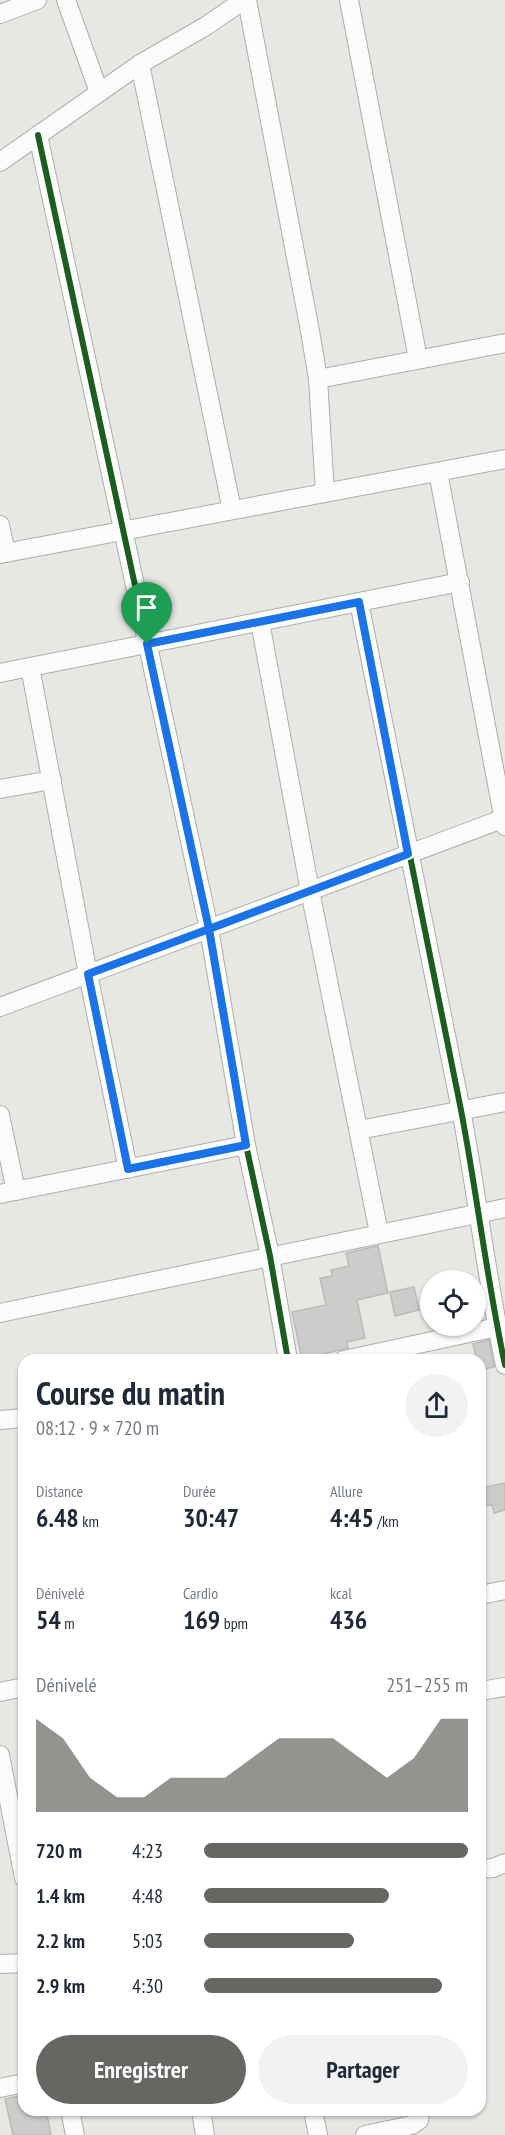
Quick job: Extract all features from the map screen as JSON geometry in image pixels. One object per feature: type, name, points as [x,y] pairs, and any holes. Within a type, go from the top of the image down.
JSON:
[{"type":"street","points":[[0,14],[37,0]]},
{"type":"street","points":[[66,0],[99,92]]},
{"type":"street","points":[[0,162],[140,64],[206,26],[245,0],[318,379],[325,493]]},
{"type":"street","points":[[349,0],[418,359]]},
{"type":"street","points":[[140,64],[232,510]]},
{"type":"street","points":[[38,135],[209,929],[246,1145],[270,1256],[287,1354]]},
{"type":"street","points":[[318,379],[505,342]]},
{"type":"street","points":[[0,525],[3,553],[505,459]]},
{"type":"street","points":[[0,1007],[408,854],[504,821],[438,472]]},
{"type":"street","points":[[0,674],[460,582]]},
{"type":"street","points":[[359,602],[461,1111],[505,1365]]},
{"type":"street","points":[[260,622],[310,891],[379,1233]]},
{"type":"street","points":[[30,667],[88,974],[128,1169]]},
{"type":"street","points":[[0,789],[52,780]]},
{"type":"street","points":[[359,1130],[505,1102]]},
{"type":"street","points":[[0,1115],[8,1193],[246,1145]]},
{"type":"street","points":[[0,1313],[505,1208]]},
{"type":"street","points":[[407,1354],[497,1327]]},
{"type":"street","points":[[0,1420],[18,1418]]},
{"type":"street","points":[[486,1594],[505,1590]]},
{"type":"street","points":[[486,1690],[505,1687]]},
{"type":"street","points":[[0,1692],[18,1688]]},
{"type":"street","points":[[0,1755],[18,1847]]},
{"type":"street","points":[[486,1869],[505,1863]]},
{"type":"street","points":[[0,1964],[18,1963]]},
{"type":"street","points":[[0,2088],[18,2085]]},
{"type":"street","points":[[71,2116],[75,2135]]},
{"type":"street","points":[[202,2116],[205,2135]]},
{"type":"street","points":[[314,2116],[318,2135]]},
{"type":"street","points":[[365,2135],[412,2125],[419,2120],[419,2116]]},
{"type":"building","points":[[378,1246],[388,1293],[357,1300],[365,1338],[347,1342],[348,1348],[323,1354],[301,1354],[292,1312],[326,1305],[320,1278],[332,1276],[331,1270],[349,1266],[346,1253]]},
{"type":"building","points":[[414,1287],[419,1310],[395,1316],[390,1292]]},
{"type":"building","points":[[489,1340],[494,1367],[486,1369],[486,1354],[476,1354],[473,1344]]},
{"type":"building","points":[[505,1483],[505,1510],[494,1513],[492,1505],[486,1506],[486,1487]]},
{"type":"building","points":[[18,2096],[18,2116],[47,2116],[51,2135],[13,2135],[5,2099]]},
{"type":"cycle path","points":[[38,135],[209,929],[246,1145],[270,1256],[287,1354]]},
{"type":"cycle path","points":[[359,602],[461,1110],[505,1365]]},
{"type":"route","points":[[147,644],[209,929],[88,974],[128,1169],[246,1145],[209,929],[408,854],[359,602],[147,644]]}]
